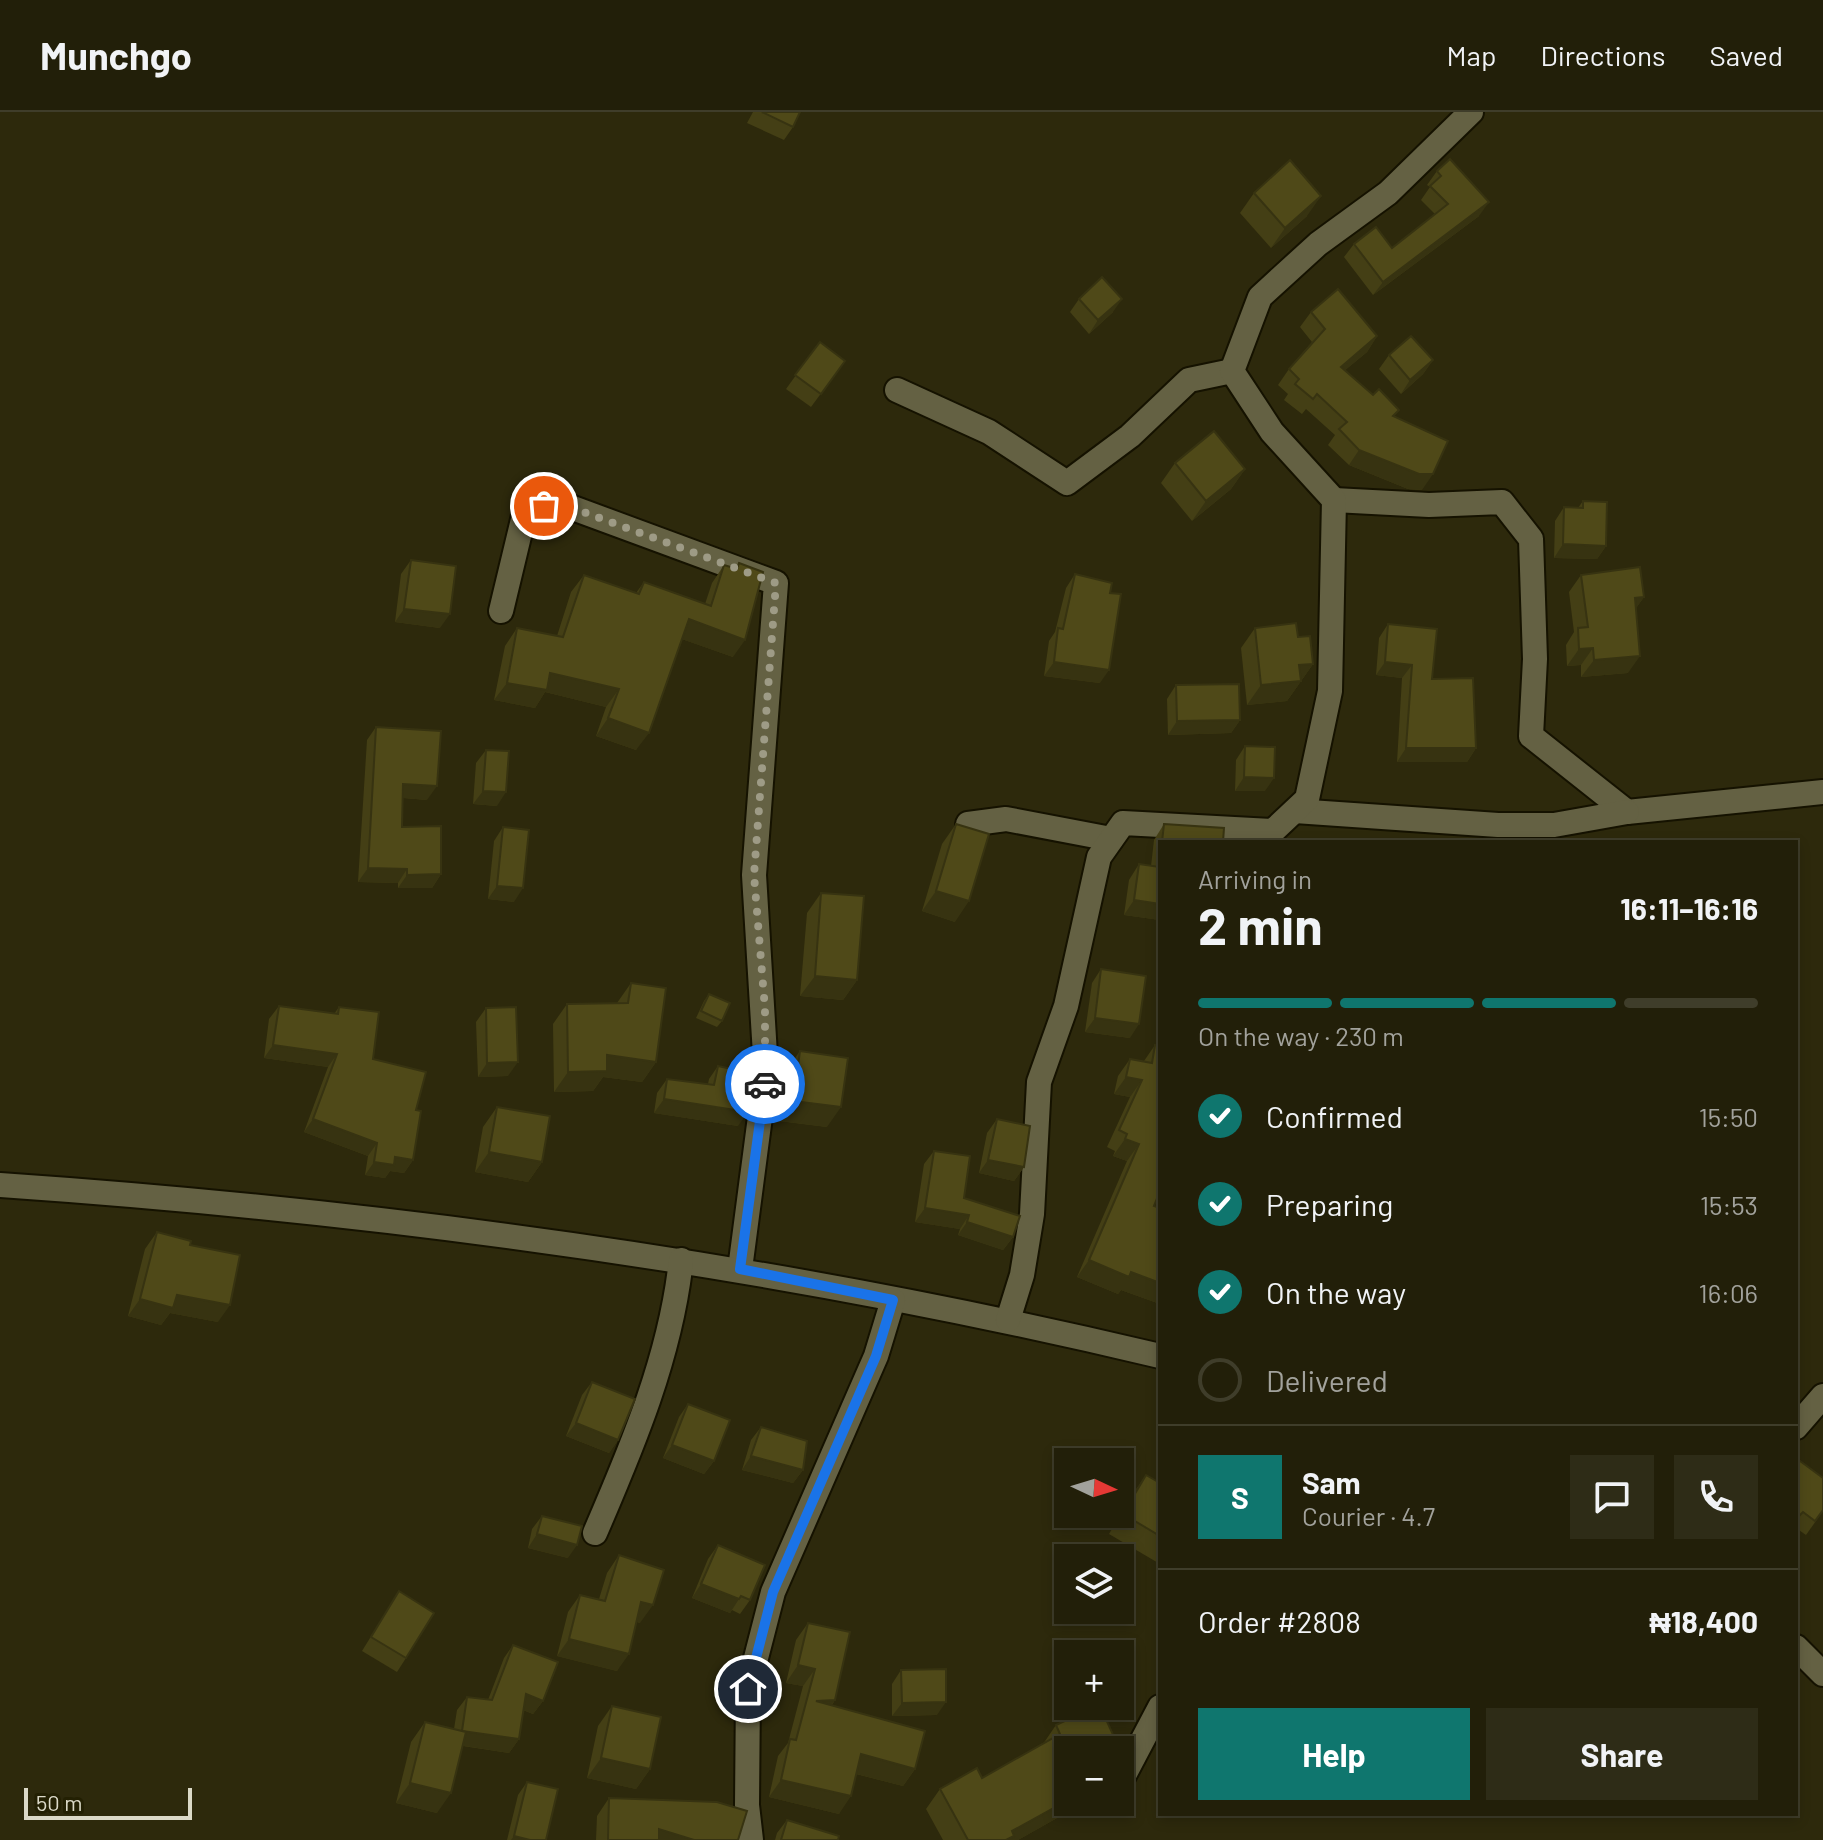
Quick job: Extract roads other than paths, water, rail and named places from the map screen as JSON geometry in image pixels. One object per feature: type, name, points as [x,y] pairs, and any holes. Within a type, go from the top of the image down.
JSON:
[{"type":"street","points":[[1232,371],[1260,297],[1318,244],[1388,193],[1471,112]]},
{"type":"street","points":[[897,390],[989,432],[1067,483],[1130,436],[1189,380],[1232,371]]},
{"type":"street","points":[[1008,1320],[1022,1275],[1032,1214],[1039,1082],[1066,1006],[1099,857],[1123,823],[1273,831],[1307,799],[1330,691],[1334,500],[1272,432],[1232,371]]},
{"type":"street","points":[[1334,500],[1429,505],[1502,502],[1531,539],[1535,659],[1531,736],[1627,812]]},
{"type":"street","points":[[501,611],[526,507],[562,504],[776,583],[754,875],[766,1071],[740,1269]]},
{"type":"street","points":[[1295,811],[1498,825],[1554,825],[1627,812],[1823,792]]},
{"type":"street","points":[[968,824],[1006,819],[1111,839]]},
{"type":"street","points":[[0,1185],[207,1200],[498,1232],[740,1269],[1008,1320],[1158,1356]]},
{"type":"street","points":[[595,1533],[637,1436],[677,1303],[681,1260]]},
{"type":"street","points":[[751,1840],[747,1805],[748,1689],[773,1592],[876,1356],[893,1300]]},
{"type":"street","points":[[1798,1425],[1823,1396]]},
{"type":"street","points":[[1798,1649],[1823,1674]]},
{"type":"street","points":[[1134,1756],[1158,1711]]}]
